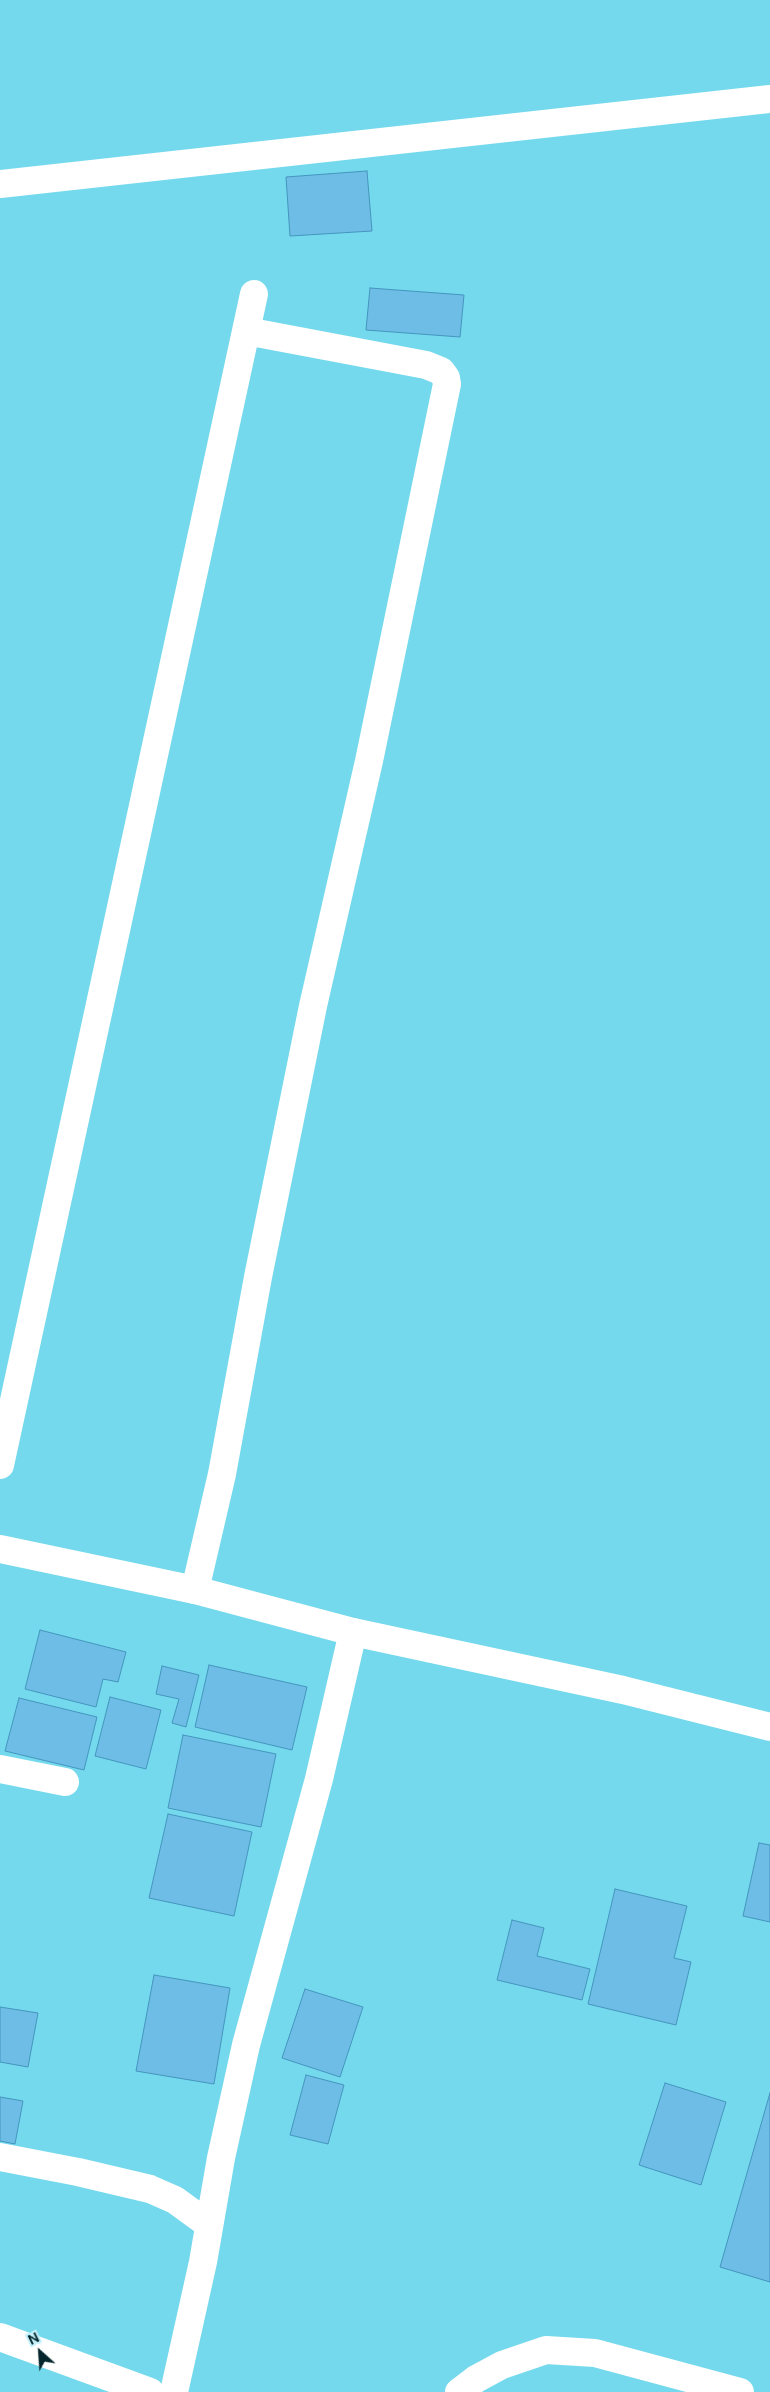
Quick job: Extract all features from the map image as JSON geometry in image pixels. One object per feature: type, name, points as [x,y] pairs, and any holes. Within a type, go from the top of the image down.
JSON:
[{"type":"street","points":[[0,184],[770,99]]},
{"type":"street","points":[[0,1464],[254,294]]},
{"type":"street","points":[[195,1590],[222,1474],[258,1277],[313,1006],[369,761],[447,384],[441,371],[426,365],[246,331]]},
{"type":"street","points":[[0,1549],[195,1590],[353,1632],[623,1690],[770,1727]]},
{"type":"street","points":[[174,2392],[203,2262],[208,2224],[246,2044],[319,1779],[353,1632]]},
{"type":"street","points":[[0,1769],[65,1782]]},
{"type":"street","points":[[0,2157],[78,2172],[150,2189],[175,2200],[208,2224]]},
{"type":"street","points":[[0,2337],[150,2392]]},
{"type":"street","points":[[459,2392],[476,2379],[502,2365],[546,2350],[595,2352],[740,2392]]},
{"type":"building","points":[[367,171],[372,231],[290,236],[286,177]]},
{"type":"building","points":[[370,288],[464,295],[460,337],[366,330]]},
{"type":"building","points":[[40,1630],[126,1652],[118,1682],[103,1679],[96,1707],[25,1689]]},
{"type":"building","points":[[209,1665],[307,1687],[292,1750],[195,1727]]},
{"type":"building","points":[[162,1666],[199,1675],[186,1727],[172,1723],[179,1699],[156,1694]]},
{"type":"building","points":[[110,1697],[161,1710],[146,1769],[95,1756]]},
{"type":"building","points":[[19,1698],[97,1717],[84,1770],[5,1751]]},
{"type":"building","points":[[183,1735],[276,1754],[261,1827],[168,1808]]},
{"type":"building","points":[[168,1814],[252,1832],[234,1916],[149,1898]]},
{"type":"building","points":[[759,1843],[770,1845],[770,1922],[743,1916]]},
{"type":"building","points":[[615,1889],[687,1906],[674,1958],[691,1962],[676,2025],[588,2004]]},
{"type":"building","points":[[512,1920],[544,1928],[537,1956],[590,1969],[582,2000],[497,1980]]},
{"type":"building","points":[[154,1975],[230,1988],[214,2084],[136,2071]]},
{"type":"building","points":[[305,1989],[363,2007],[340,2077],[282,2058]]},
{"type":"building","points":[[0,2007],[38,2013],[28,2067],[0,2062]]},
{"type":"building","points":[[306,2075],[344,2085],[328,2144],[290,2135]]},
{"type":"building","points":[[665,2083],[726,2102],[701,2185],[639,2165]]},
{"type":"building","points":[[770,2093],[770,2282],[720,2267]]},
{"type":"building","points":[[0,2097],[23,2101],[15,2144],[0,2141]]}]
